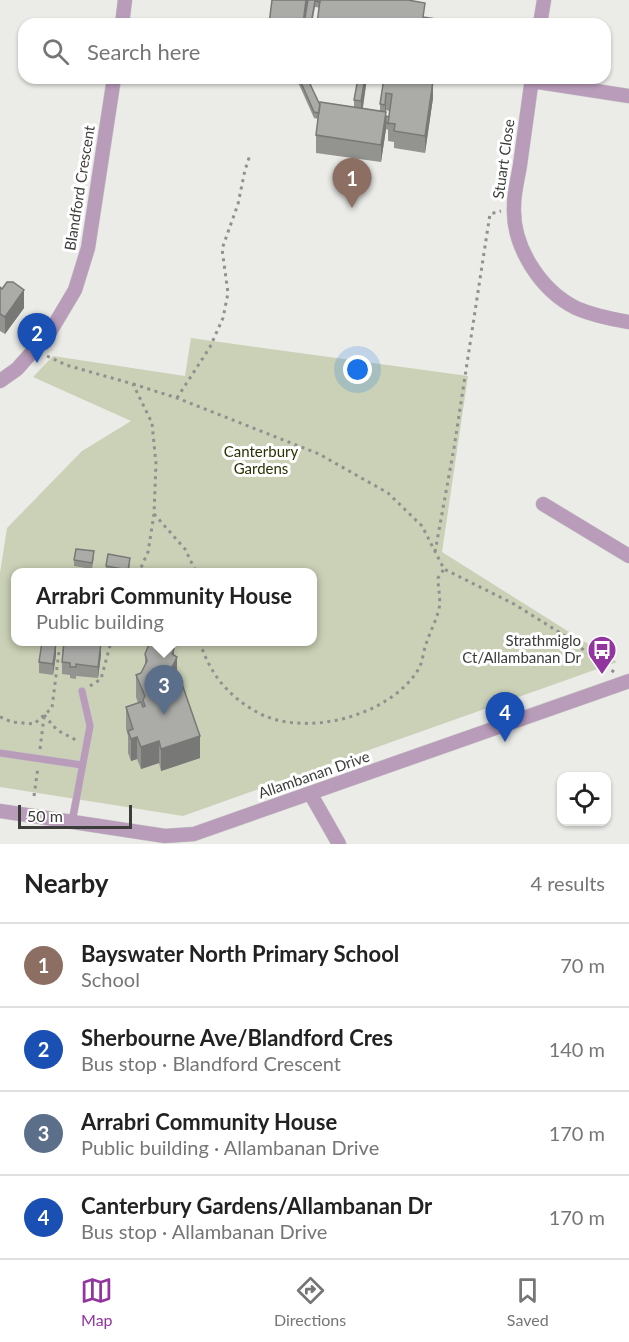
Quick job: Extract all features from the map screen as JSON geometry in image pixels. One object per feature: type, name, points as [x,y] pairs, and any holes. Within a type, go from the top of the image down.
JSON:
[{"type":"street","points":[[123,18],[125,0]]},
{"type":"street","points":[[541,18],[544,0]]},
{"type":"street","name":"Blandford Crescent","points":[[0,381],[17,369],[34,351],[64,310],[75,290],[88,248],[113,84]]},
{"type":"street","name":"Stuart Close","points":[[531,84],[514,207],[517,231],[532,268],[542,281],[578,309],[629,322]]},
{"type":"street","points":[[556,84],[629,96]]},
{"type":"street","points":[[543,504],[629,556]]},
{"type":"street","name":"Allambanan Drive","points":[[0,811],[165,836],[181,836],[205,830],[628,681]]},
{"type":"street","points":[[310,793],[339,844]]},
{"type":"lane","points":[[72,822],[90,726],[82,691]]},
{"type":"lane","points":[[0,753],[82,765]]},
{"type":"path","points":[[177,398],[210,347],[223,318],[228,293],[222,249],[238,204],[250,155]]},
{"type":"path","points":[[435,552],[454,448],[490,214],[514,207]]},
{"type":"path","points":[[34,351],[66,364],[177,398],[319,454],[388,494],[422,526],[444,568],[513,604],[562,634],[628,681]]},
{"type":"path","points":[[133,384],[152,423],[156,464],[154,514],[148,552],[141,568]]},
{"type":"path","points":[[154,514],[185,549],[194,568]]},
{"type":"path","points":[[201,646],[214,676],[230,693],[255,712],[279,721],[308,723],[358,715],[372,710],[392,696],[409,681],[419,668],[439,609],[441,591],[438,578],[444,568]]},
{"type":"path","points":[[82,691],[101,679],[110,646]]},
{"type":"path","points":[[0,717],[12,722],[34,724],[52,708],[59,651],[65,651]]},
{"type":"path","points":[[100,656],[108,658]]},
{"type":"path","points":[[44,715],[57,730],[87,743]]},
{"type":"green space","name":"Canterbury Gardens","points":[[191,338],[468,376],[442,552],[617,662],[183,816],[0,787],[0,573],[7,528],[82,451],[131,421],[33,377],[53,356],[185,376]]},
{"type":"building","points":[[272,0],[306,0],[304,18],[270,18]]},
{"type":"building","points":[[308,0],[320,0],[320,2],[315,1],[312,18],[305,18]]},
{"type":"building","points":[[320,0],[408,0],[425,3],[423,17],[429,18],[318,18]]},
{"type":"building","points":[[302,84],[310,84],[320,105],[319,113],[314,112]]},
{"type":"building","points":[[357,84],[364,84],[361,101],[354,100]]},
{"type":"building","points":[[383,84],[433,84],[425,136],[394,131],[395,124],[388,123],[392,94],[386,93],[385,105],[380,104]]},
{"type":"building","points":[[320,102],[386,112],[381,145],[316,135]]},
{"type":"building","points":[[7,282],[13,282],[24,290],[5,317],[0,314],[0,287],[2,289]]},
{"type":"building","points":[[76,549],[94,551],[92,563],[74,560]]},
{"type":"building","points":[[108,554],[130,558],[128,568],[106,566]]},
{"type":"building","points":[[41,646],[56,646],[53,664],[39,662]]},
{"type":"building","points":[[64,646],[101,646],[98,667],[76,664],[76,667],[70,667],[70,663],[62,662]]},
{"type":"building","points":[[148,646],[167,646],[174,649],[172,654],[177,657],[167,678],[162,676],[160,687],[168,689],[182,684],[200,736],[161,749],[159,741],[141,747],[137,737],[131,739],[128,731],[133,729],[126,707],[141,702],[143,707],[145,706],[143,700],[145,696],[136,675],[141,673],[147,661],[145,654]]},
{"type":"place","name":"Bayswater North Primary School","points":[[352,208]]},
{"type":"place","name":"Sherbourne Ave/Blandford Cres","points":[[37,363]]},
{"type":"place","name":"Strathmiglo Ct/Allambanan Dr","points":[[602,676]]},
{"type":"place","name":"Arrabri Community House","points":[[164,715]]},
{"type":"place","name":"Canterbury Gardens/Allambanan Dr","points":[[505,742]]}]
